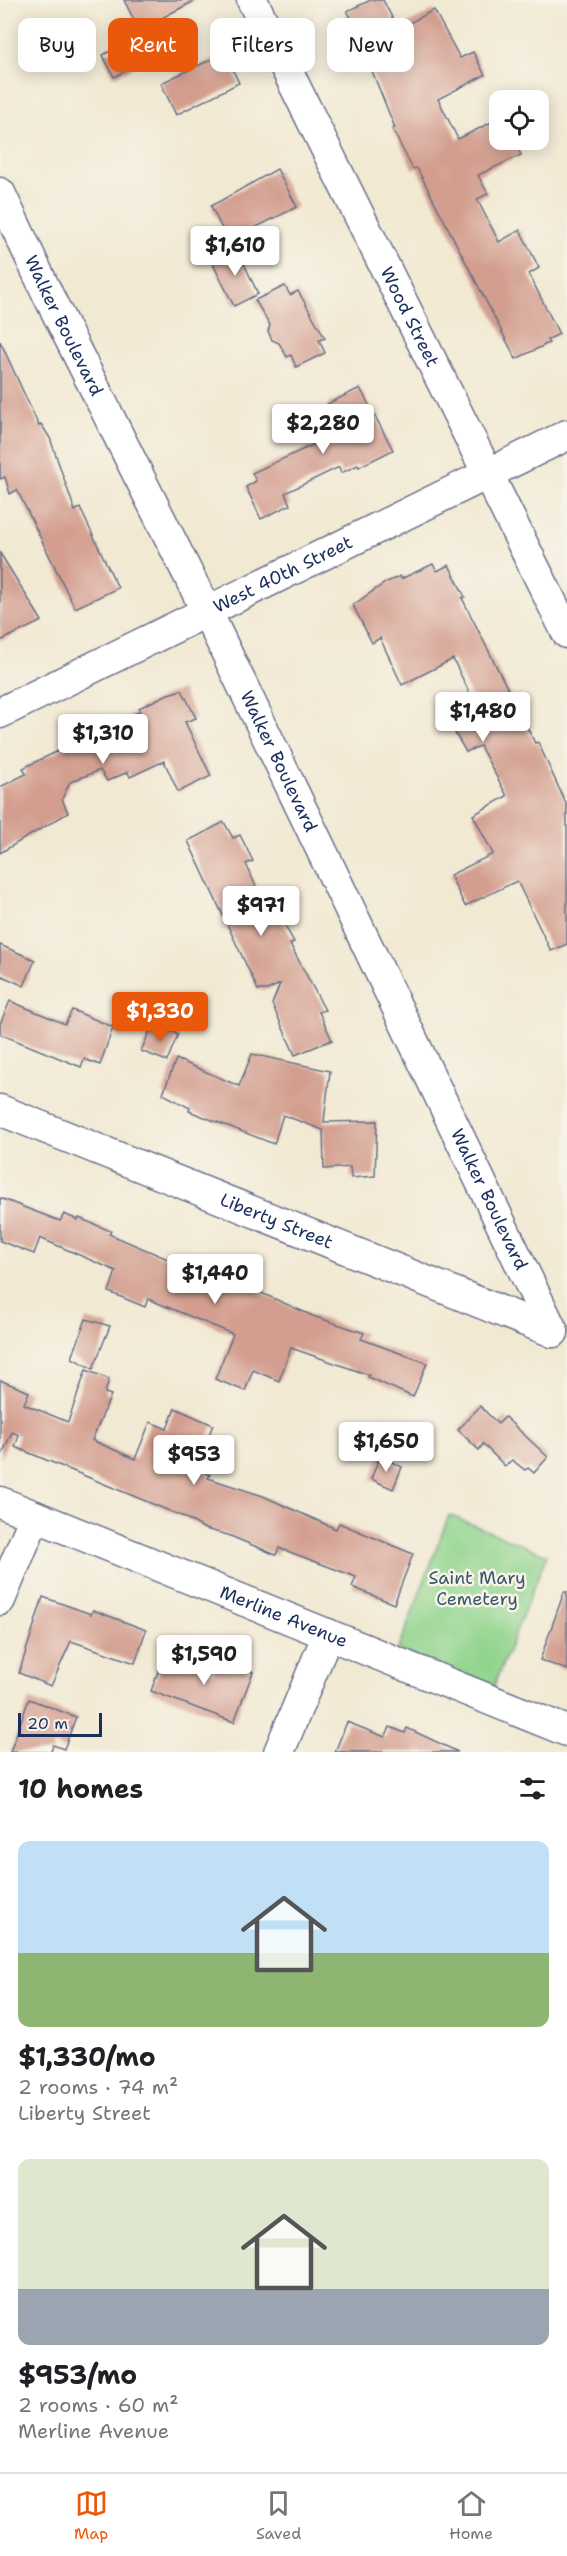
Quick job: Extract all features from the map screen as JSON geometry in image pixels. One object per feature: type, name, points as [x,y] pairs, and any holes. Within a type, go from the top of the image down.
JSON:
[{"type":"street","name":"Wood Street","points":[[252,0],[567,633]]},
{"type":"street","name":"Walker Boulevard","points":[[0,193],[49,297],[207,612],[553,1332]]},
{"type":"street","name":"West 40th Street","points":[[0,713],[567,435]]},
{"type":"street","name":"Liberty Street","points":[[0,1110],[553,1332]]},
{"type":"street","name":"Merline Avenue","points":[[0,1502],[567,1731]]},
{"type":"street","points":[[0,1600],[35,1516]]},
{"type":"street","points":[[279,1752],[328,1634]]},
{"type":"green space","name":"Saint Mary Cemetery","points":[[449,1515],[547,1555],[493,1688],[398,1650]]},
{"type":"building","points":[[124,0],[196,0],[162,18],[133,18]]},
{"type":"building","points":[[371,0],[383,0],[392,18],[351,18],[347,11]]},
{"type":"building","points":[[434,10],[460,58],[473,52],[485,75],[438,99],[458,139],[489,124],[489,150],[518,150],[521,155],[478,175],[488,194],[477,199],[499,242],[520,230],[539,268],[529,274],[559,334],[547,340],[549,343],[516,359],[417,168],[413,169],[392,129],[395,128],[372,72],[414,72],[414,21]]},
{"type":"building","points":[[108,52],[108,65],[103,55]]},
{"type":"building","points":[[210,60],[210,72],[234,72],[239,83],[176,115],[161,83],[184,72],[198,72],[198,66]]},
{"type":"building","points":[[112,72],[124,72],[114,77]]},
{"type":"building","points":[[277,169],[297,207],[228,241],[211,206]]},
{"type":"building","points":[[237,248],[258,294],[234,306],[211,260]]},
{"type":"building","points":[[285,286],[290,295],[298,291],[325,338],[319,340],[325,353],[296,367],[291,355],[287,357],[279,343],[272,340],[268,331],[270,325],[255,300]]},
{"type":"building","points":[[0,341],[39,426],[41,424],[50,438],[75,511],[80,508],[118,588],[75,608],[17,490],[10,494],[5,477],[0,479]]},
{"type":"building","points":[[360,388],[393,450],[341,473],[339,467],[285,493],[290,505],[261,519],[246,487],[256,481],[252,473],[341,432],[327,404]]},
{"type":"building","points":[[0,553],[42,621],[0,641]]},
{"type":"building","points":[[433,564],[437,571],[449,565],[465,597],[462,598],[535,743],[538,742],[567,806],[567,944],[551,951],[517,881],[465,906],[450,875],[493,854],[473,815],[507,796],[480,746],[466,752],[455,733],[479,721],[470,701],[473,700],[453,659],[402,685],[380,638],[372,643],[353,605],[385,583],[400,576],[401,579]]},
{"type":"building","points":[[182,690],[196,718],[185,722],[211,776],[178,792],[164,761],[130,777],[128,772],[107,781],[100,770],[70,782],[62,799],[68,813],[0,853],[0,787],[26,774],[23,768],[140,711],[139,708]]},
{"type":"building","points":[[224,822],[233,838],[240,835],[253,861],[246,864],[271,920],[279,915],[294,942],[290,944],[325,1010],[319,1012],[332,1040],[295,1055],[272,1004],[280,984],[267,990],[258,990],[188,841]]},
{"type":"building","points":[[0,945],[35,960],[24,986],[0,975]]},
{"type":"building","points":[[10,1001],[65,1024],[72,1010],[113,1027],[100,1065],[84,1059],[81,1067],[0,1034],[0,1024]]},
{"type":"building","points":[[153,1024],[178,1034],[167,1061],[141,1051]]},
{"type":"building","points":[[252,1054],[330,1071],[324,1122],[377,1121],[375,1176],[351,1178],[350,1167],[324,1169],[323,1130],[283,1115],[274,1144],[189,1111],[190,1108],[163,1094],[176,1059],[239,1086]]},
{"type":"building","points":[[0,1198],[60,1221],[64,1214],[78,1220],[79,1218],[111,1231],[109,1234],[205,1275],[208,1269],[313,1316],[364,1333],[361,1339],[427,1363],[413,1397],[368,1377],[369,1375],[291,1348],[279,1381],[253,1370],[245,1391],[215,1379],[233,1334],[148,1299],[145,1307],[109,1292],[116,1271],[40,1238],[34,1254],[0,1241]]},
{"type":"building","points":[[86,1319],[110,1326],[93,1369],[72,1358]]},
{"type":"building","points":[[86,1370],[109,1379],[105,1393],[111,1395],[92,1440],[135,1459],[150,1422],[167,1429],[175,1408],[213,1425],[195,1468],[210,1475],[208,1478],[263,1496],[336,1529],[339,1523],[413,1554],[394,1604],[352,1587],[356,1577],[279,1548],[276,1555],[228,1535],[205,1529],[184,1517],[15,1447],[19,1435],[12,1432],[0,1459],[0,1380],[29,1392],[24,1404],[68,1422]]},
{"type":"building","points":[[480,1406],[498,1424],[505,1417],[548,1457],[534,1473],[528,1468],[525,1470],[512,1460],[505,1466],[483,1444],[479,1450],[458,1430]]},
{"type":"building","points":[[380,1456],[402,1467],[393,1489],[371,1479]]},
{"type":"building","points":[[564,1592],[567,1592],[567,1670],[540,1660]]},
{"type":"building","points":[[43,1597],[91,1614],[93,1610],[146,1630],[135,1663],[71,1641],[51,1686],[19,1673]]},
{"type":"building","points":[[164,1655],[214,1673],[219,1658],[253,1672],[234,1722],[151,1691]]},
{"type":"building","points":[[29,1699],[76,1717],[64,1749],[53,1745],[51,1752],[10,1752]]},
{"type":"building","points":[[347,1722],[385,1737],[390,1727],[405,1733],[407,1728],[458,1752],[335,1752]]}]
